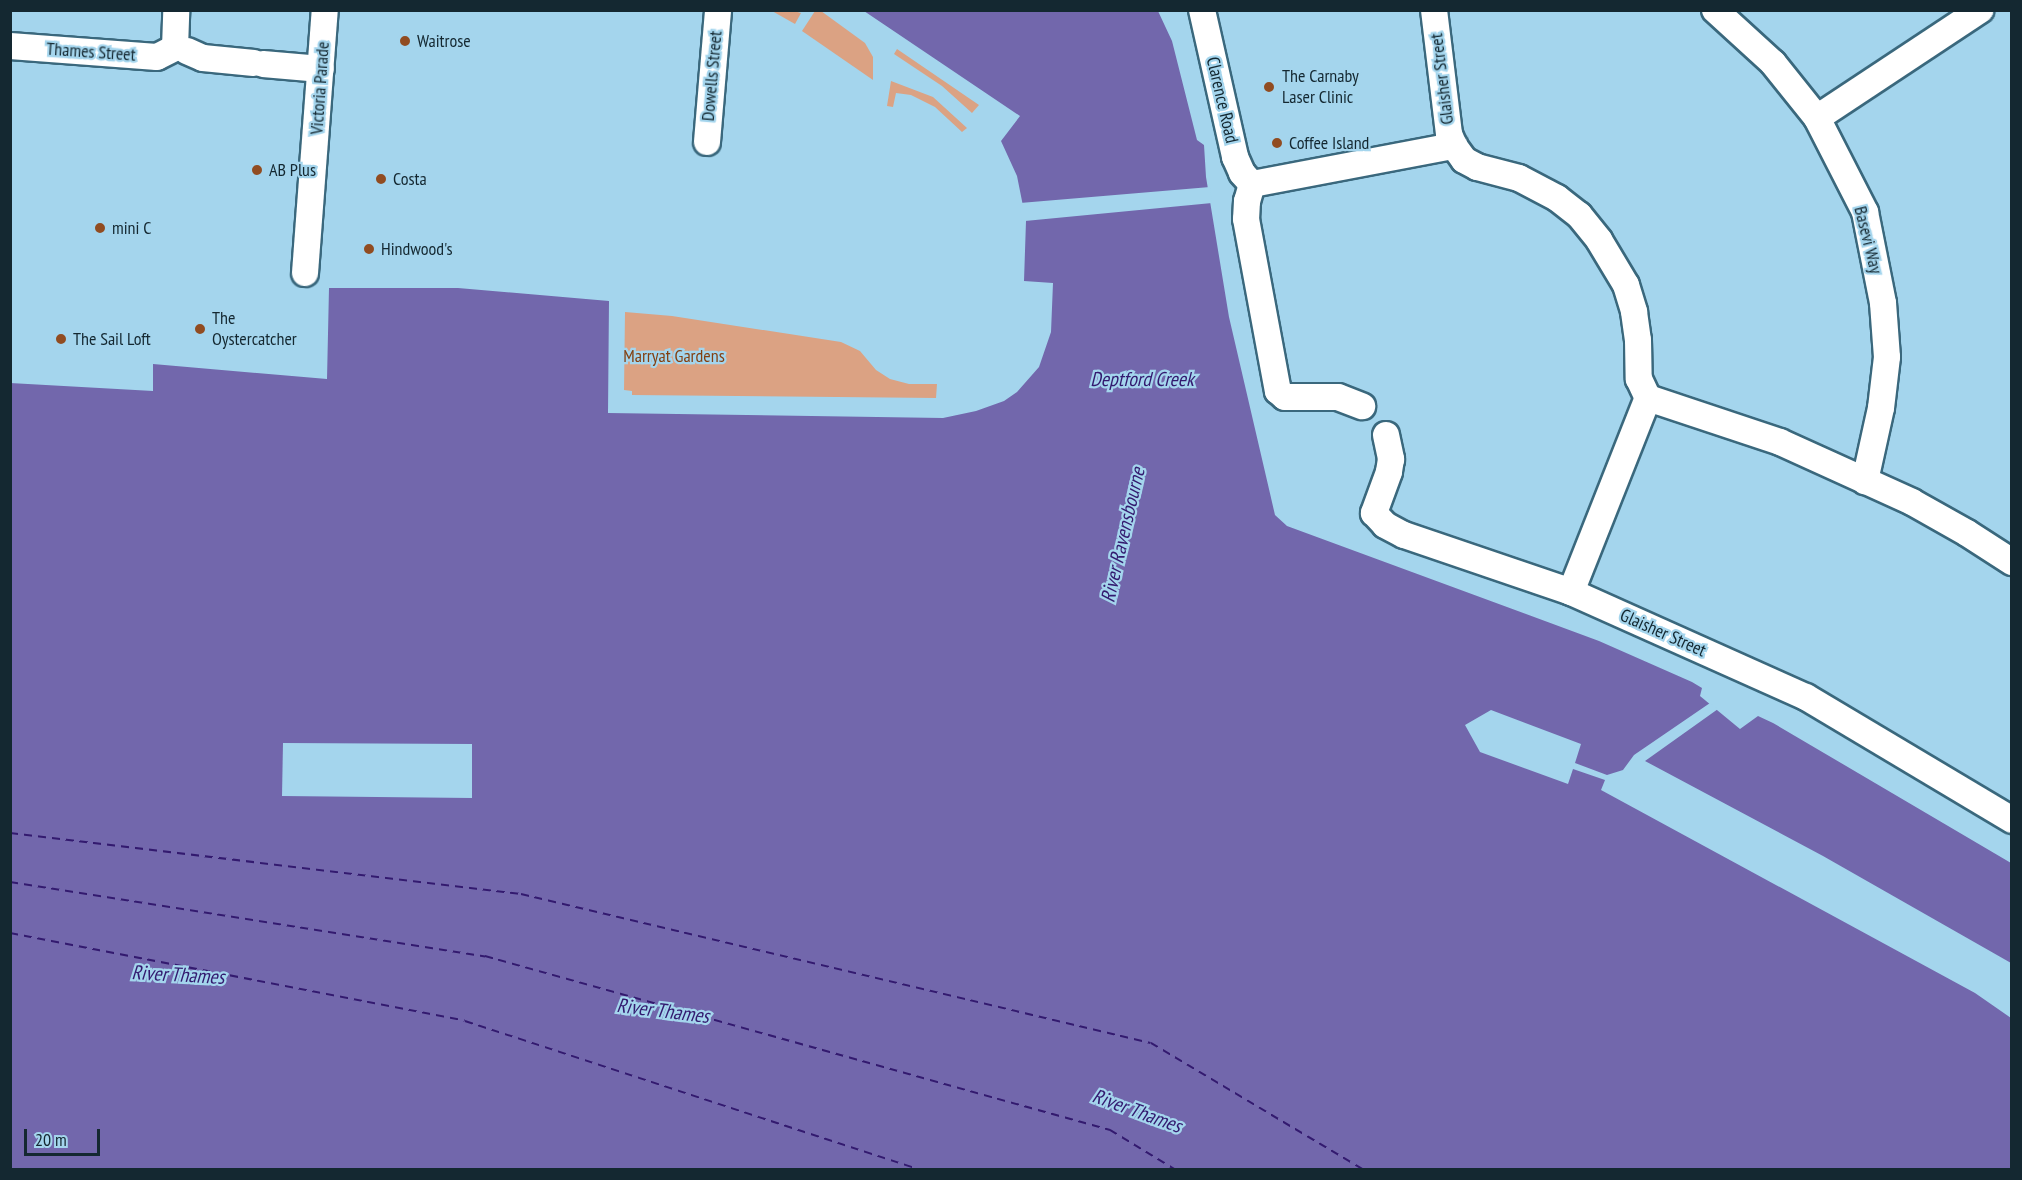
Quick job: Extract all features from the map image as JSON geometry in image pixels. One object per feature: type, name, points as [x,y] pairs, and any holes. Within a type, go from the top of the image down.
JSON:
[{"type":"street","points":[[176,10],[175,48],[178,51]]},
{"type":"street","name":"Victoria Parade","points":[[305,273],[325,10]]},
{"type":"street","name":"Dowells Street","points":[[707,142],[718,10]]},
{"type":"street","name":"Clarence Road","points":[[1202,10],[1235,157],[1242,173],[1252,184]]},
{"type":"street","name":"Glaisher Street","points":[[1434,10],[1449,134],[1454,146],[1464,160],[1477,167],[1519,178],[1557,198],[1579,215],[1599,240],[1626,285],[1634,312],[1638,340],[1639,379],[1648,398]]},
{"type":"street","name":"Basevi Way","points":[[1715,10],[1773,63],[1816,118],[1865,212],[1883,303],[1887,357],[1881,408],[1865,481]]},
{"type":"street","points":[[1816,118],[1980,10]]},
{"type":"street","name":"Thames Street","points":[[10,46],[157,57],[178,51],[204,58],[321,69]]},
{"type":"street","name":"Glaisher Street","points":[[1252,184],[1454,146]]},
{"type":"street","points":[[1252,184],[1247,201],[1246,219],[1278,391],[1285,397],[1338,397],[1362,406]]},
{"type":"street","points":[[1571,592],[1648,398],[1780,442],[1865,481],[1967,533],[2012,562]]},
{"type":"street","name":"Glaisher Street","points":[[1386,435],[1390,453],[1389,472],[1374,513],[1385,525],[1404,535],[1571,592],[1806,697],[2012,820]]},
{"type":"green space","points":[[772,11],[794,11],[801,13],[795,24]]},
{"type":"green space","points":[[815,11],[821,11],[865,43],[873,57],[873,80],[802,31]]},
{"type":"green space","points":[[897,49],[979,105],[972,113],[942,86],[894,54]]},
{"type":"green space","points":[[891,81],[933,97],[967,128],[962,132],[935,107],[911,95],[896,93],[893,107],[887,106]]},
{"type":"green space","name":"Marryat Gardens","points":[[625,312],[672,316],[841,342],[860,351],[876,370],[890,379],[909,384],[937,384],[936,398],[632,395],[632,391],[624,390]]},
{"type":"water","points":[[864,11],[1158,11],[1172,41],[1197,140],[1204,145],[1206,177],[1229,317],[1275,515],[1287,526],[1599,641],[1692,682],[1702,688],[1700,696],[1740,729],[1758,716],[1773,723],[2011,863],[2011,1169],[11,1169],[10,383],[153,391],[153,364],[327,379],[329,288],[458,288],[609,301],[608,413],[943,418],[976,411],[1004,401],[1017,392],[1039,367],[1051,332],[1053,283],[1024,281],[1026,221],[1017,176],[1001,141],[1020,116]]},
{"type":"pier","points":[[1210,187],[1212,203],[1025,221],[1023,234],[1020,203]]},
{"type":"pier","points":[[1710,703],[1718,709],[1645,761],[1823,856],[2011,963],[2011,1018],[1975,993],[1601,790],[1605,780],[1573,769],[1568,784],[1480,752],[1465,725],[1491,710],[1581,744],[1575,763],[1607,775],[1623,770],[1634,755]]},
{"type":"pier","points":[[283,743],[472,744],[472,798],[282,796]]},
{"type":"ferry route","points":[[10,833],[521,894],[1151,1043],[1364,1170]]},
{"type":"ferry route","points":[[10,882],[485,956],[1110,1130],[1176,1170]]},
{"type":"ferry route","points":[[10,933],[465,1021],[922,1170]]},
{"type":"place","name":"Waitrose","points":[[405,41]]},
{"type":"place","name":"The Carnaby Laser Clinic","points":[[1269,87]]},
{"type":"place","name":"Coffee Island","points":[[1277,143]]},
{"type":"place","name":"AB Plus","points":[[257,170]]},
{"type":"place","name":"Costa","points":[[381,179]]},
{"type":"place","name":"mini C","points":[[100,228]]},
{"type":"place","name":"Hindwood's","points":[[369,249]]},
{"type":"place","name":"The Oystercatcher","points":[[200,329]]},
{"type":"place","name":"The Sail Loft","points":[[61,339]]},
{"type":"water label","name":"Deptford Creek","points":[[1142,379]]},
{"type":"water label","name":"River Ravensbourne","points":[[1123,535]]},
{"type":"water label","name":"River Thames","points":[[178,975]]},
{"type":"water label","name":"River Thames","points":[[663,1011]]},
{"type":"water label","name":"River Thames","points":[[1137,1111]]}]
